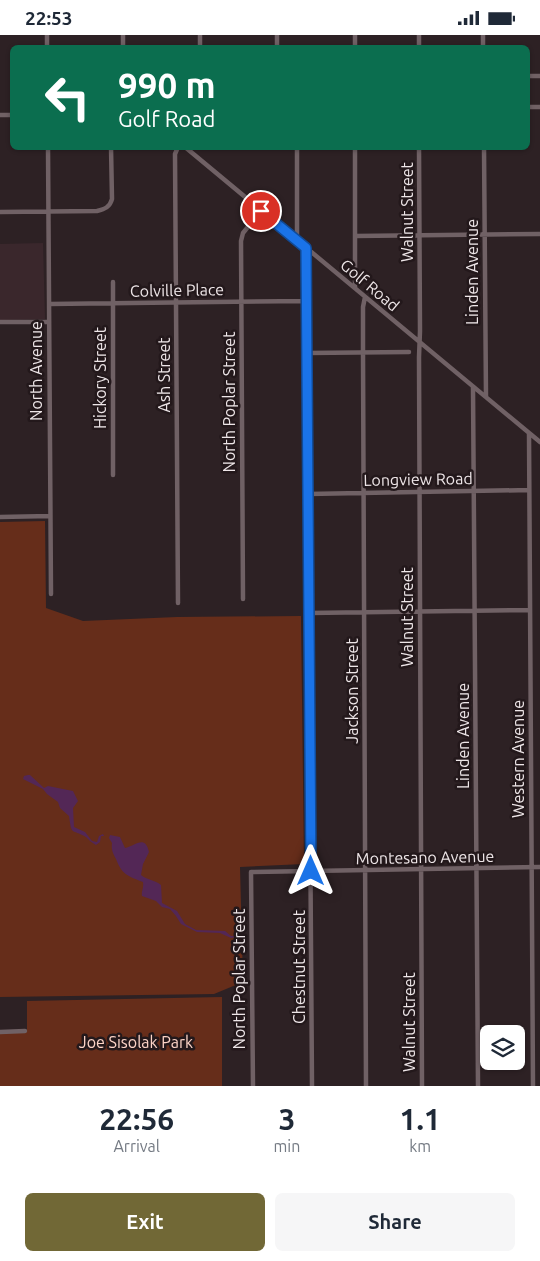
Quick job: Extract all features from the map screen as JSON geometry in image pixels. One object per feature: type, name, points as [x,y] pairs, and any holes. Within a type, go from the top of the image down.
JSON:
[{"type":"street","name":"North Avenue","points":[[48,150],[51,594]]},
{"type":"street","points":[[0,212],[97,211],[108,208],[112,199],[111,150]]},
{"type":"street","name":"Ash Street","points":[[177,150],[175,154],[178,603]]},
{"type":"street","name":"Golf Road","points":[[189,150],[540,442]]},
{"type":"street","points":[[297,150],[297,240]]},
{"type":"street","points":[[355,150],[355,288]]},
{"type":"street","name":"Walnut Street","points":[[419,150],[422,1086]]},
{"type":"street","name":"Linden Avenue","points":[[484,150],[486,397]]},
{"type":"street","name":"North Poplar Street","points":[[243,599],[241,241],[243,233],[261,211]]},
{"type":"street","points":[[355,236],[540,234]]},
{"type":"street","name":"Chestnut Street","points":[[306,248],[312,1086]]},
{"type":"street","name":"Hickory Street","points":[[113,281],[113,475]]},
{"type":"street","name":"Jackson Street","points":[[365,297],[363,307],[363,352],[366,1086]]},
{"type":"street","name":"Colville Place","points":[[49,304],[306,301]]},
{"type":"street","points":[[0,322],[48,322]]},
{"type":"street","points":[[307,353],[409,352]]},
{"type":"street","name":"Linden Avenue","points":[[473,387],[478,1086]]},
{"type":"street","name":"Western Avenue","points":[[529,433],[533,1086]]},
{"type":"street","name":"Longview Road","points":[[308,493],[529,490]]},
{"type":"street","points":[[0,517],[50,516]]},
{"type":"street","points":[[309,613],[530,610]]},
{"type":"street","name":"Montesano Avenue","points":[[251,872],[540,867]]},
{"type":"street","name":"North Poplar Street","points":[[251,872],[253,1086]]},
{"type":"street","points":[[0,1032],[26,1031]]},
{"type":"shaded area","points":[[43,243],[45,319],[0,320],[0,244]]},
{"type":"shaded area","points":[[30,775],[44,788],[48,786],[73,791],[78,801],[73,808],[74,827],[85,832],[92,841],[97,842],[99,836],[103,834],[104,836],[101,836],[100,842],[96,845],[86,837],[73,831],[69,816],[60,808],[58,802],[43,789],[23,779],[24,776]]},
{"type":"shaded area","points":[[110,835],[120,837],[125,848],[142,842],[145,843],[149,852],[143,864],[141,875],[161,885],[162,903],[177,911],[185,924],[196,930],[225,931],[231,936],[236,937],[231,938],[220,933],[197,932],[181,924],[170,909],[162,907],[156,901],[142,896],[143,882],[123,872],[113,851],[109,838]]},
{"type":"green space","points":[[45,521],[46,608],[83,621],[177,617],[301,616],[304,864],[240,867],[243,982],[214,994],[0,997],[0,522]]},
{"type":"green space","name":"Joe Sisolak Park","points":[[222,997],[222,1086],[0,1086],[0,1033],[27,1032],[27,1001]]},
{"type":"route","points":[[261,211],[306,248],[311,871]]}]
